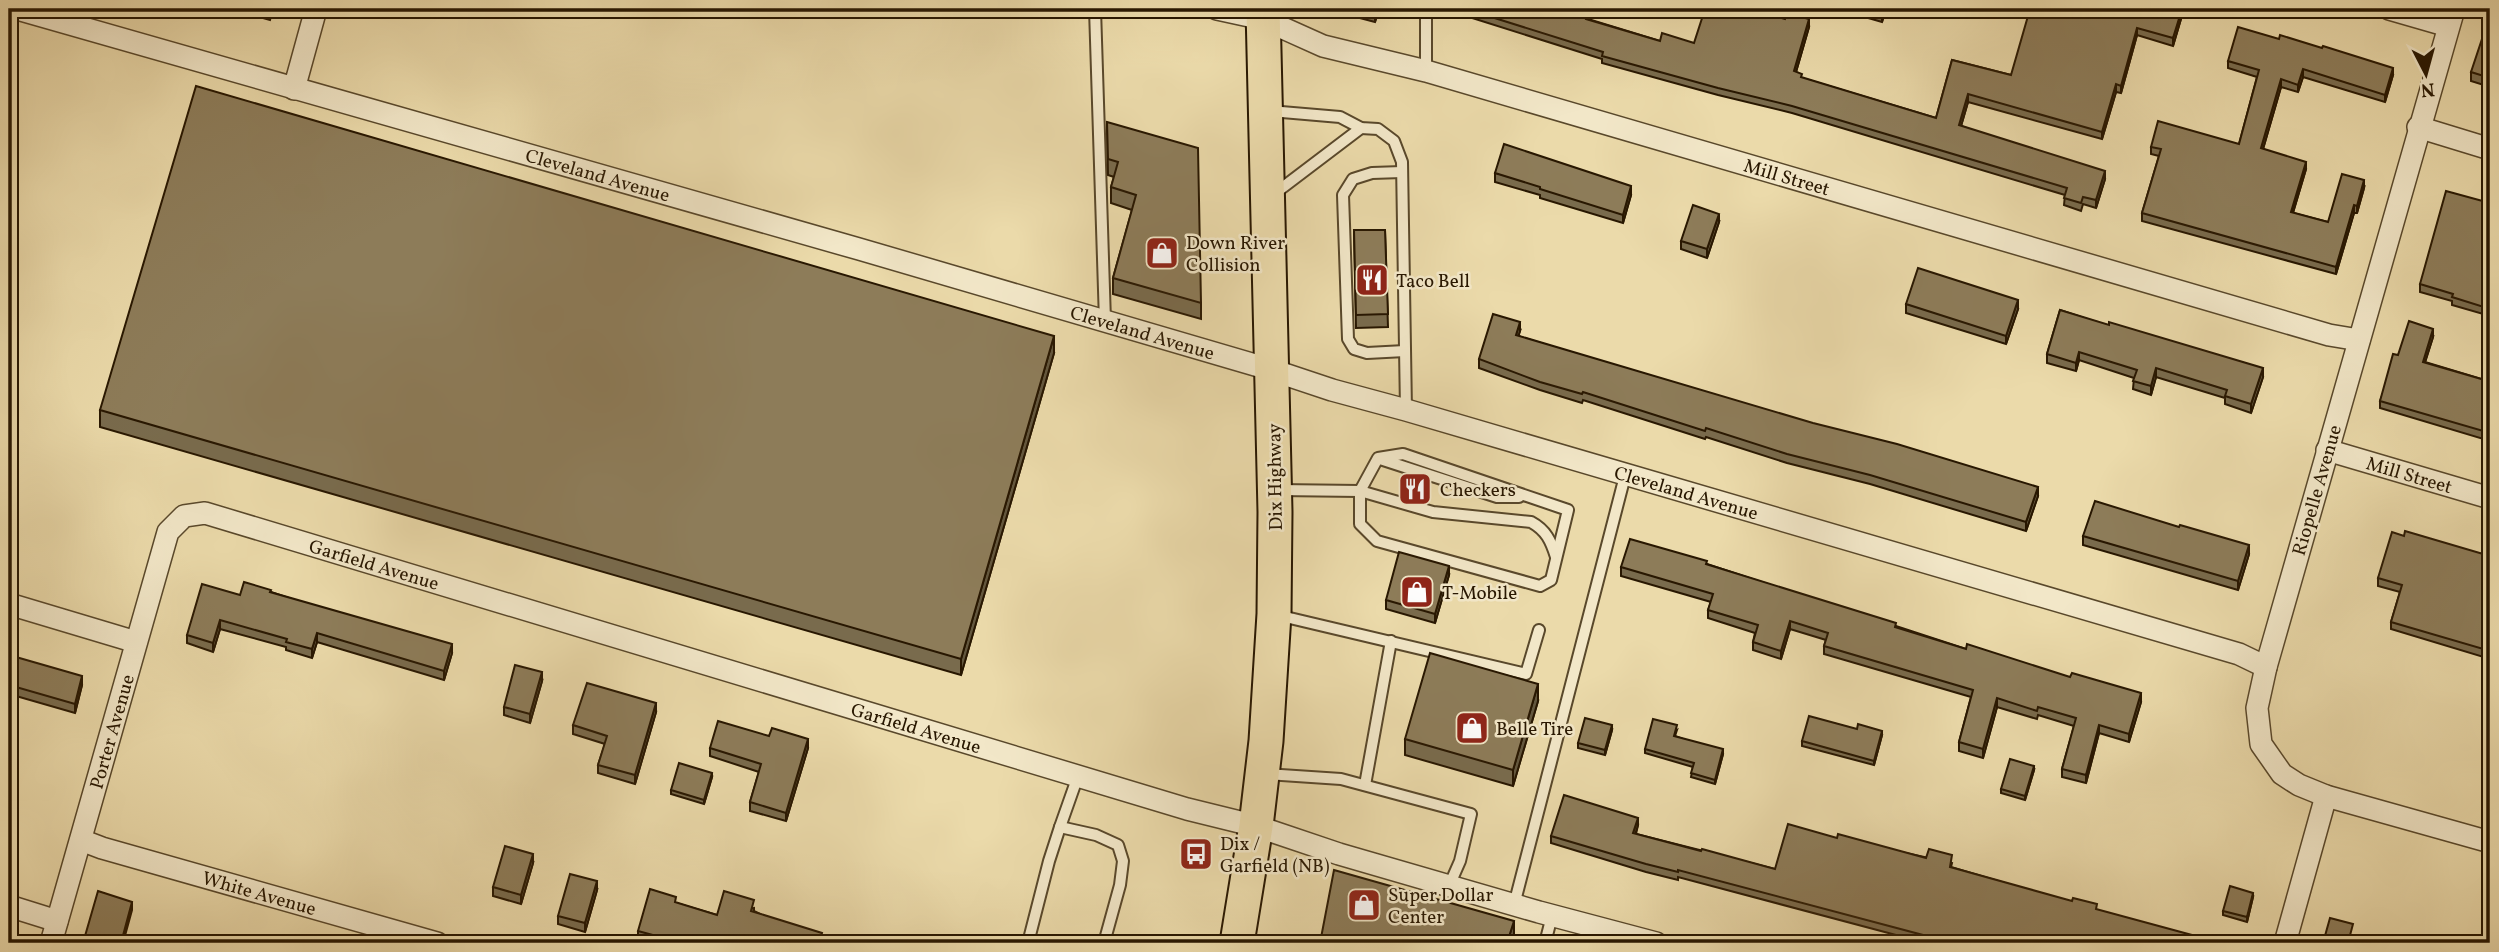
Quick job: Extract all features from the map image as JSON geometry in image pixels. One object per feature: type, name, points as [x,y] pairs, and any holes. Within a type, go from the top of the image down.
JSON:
[{"type":"main road","name":"Dix Highway","points":[[1237,943],[1262,774],[1274,614],[1275,490],[1263,14]]},
{"type":"street","name":"Cleveland Avenue","points":[[17,9],[859,249],[2239,654],[2266,667]]},
{"type":"street","points":[[294,89],[316,9]]},
{"type":"street","name":"Mill Street","points":[[1217,9],[1263,14],[1323,46],[1426,71],[2302,327],[2358,340]]},
{"type":"street","points":[[2389,9],[2451,17]]},
{"type":"street","name":"Riopelle Avenue","points":[[2326,796],[2299,785],[2282,774],[2261,744],[2257,708],[2266,667],[2451,17]]},
{"type":"street","points":[[2418,127],[2490,149]]},
{"type":"street","name":"Mill Street","points":[[2327,450],[2490,498]]},
{"type":"street","name":"Garfield Avenue","points":[[178,521],[192,514],[205,513],[1078,776],[1256,826],[1339,854],[1552,916],[1656,943]]},
{"type":"street","name":"Porter Avenue","points":[[51,943],[168,532],[178,521]]},
{"type":"street","points":[[9,604],[136,642]]},
{"type":"street","points":[[2285,943],[2326,796],[2490,842]]},
{"type":"street","name":"White Avenue","points":[[81,840],[437,943]]},
{"type":"street","points":[[9,906],[57,921]]},
{"type":"lane","points":[[1095,9],[1105,321]]},
{"type":"lane","points":[[1426,9],[1426,71]]},
{"type":"lane","points":[[1265,111],[1340,117],[1361,128],[1378,129],[1394,141],[1402,162],[1406,410]]},
{"type":"lane","points":[[1268,199],[1361,128]]},
{"type":"lane","points":[[1402,172],[1372,173],[1353,179],[1343,195],[1348,339],[1353,349],[1367,353],[1405,351]]},
{"type":"lane","points":[[1403,454],[1568,510],[1551,580],[1541,586],[1377,541],[1360,524],[1360,491],[1378,458],[1403,454]]},
{"type":"lane","points":[[1514,905],[1625,475]]},
{"type":"lane","points":[[1275,490],[1360,491],[1433,512],[1531,522],[1542,527],[1557,560]]},
{"type":"lane","points":[[1274,614],[1525,674],[1539,630]]},
{"type":"lane","points":[[1365,785],[1391,641]]},
{"type":"lane","points":[[1262,774],[1342,779],[1471,814],[1460,861],[1449,886]]},
{"type":"lane","points":[[1028,943],[1060,827],[1078,776]]},
{"type":"lane","points":[[1060,827],[1096,835],[1118,845],[1123,861],[1120,885],[1104,943]]},
{"type":"lane","points":[[1545,943],[1552,916]]},
{"type":"building","points":[[1358,9],[1376,9],[1375,14]]},
{"type":"building","points":[[1469,9],[1589,9],[1586,19],[1660,41],[1662,33],[1694,43],[1705,9],[1750,9],[1785,19],[1787,13],[1809,19],[1794,71],[1802,74],[1801,77],[1936,118],[1952,60],[2011,75],[2030,9],[2182,9],[2173,38],[2137,28],[2121,86],[2116,84],[2102,132],[1968,94],[1959,125],[2105,171],[2096,200],[2083,197],[2081,203],[2064,198],[2067,188],[1792,106],[1602,56],[1603,52]]},
{"type":"building","points":[[1862,9],[1883,9],[1882,15]]},
{"type":"building","points":[[2238,27],[2279,39],[2280,35],[2322,48],[2323,46],[2393,68],[2385,95],[2303,69],[2298,85],[2281,79],[2261,148],[2306,162],[2291,212],[2328,222],[2342,174],[2364,180],[2336,267],[2142,213],[2161,149],[2151,147],[2158,121],[2239,144],[2259,70],[2228,61]]},
{"type":"building","points":[[2482,39],[2490,41],[2490,78],[2471,72]]},
{"type":"building","points":[[196,86],[1054,336],[961,659],[100,410]]},
{"type":"building","name":"Down River Collision","points":[[1107,122],[1198,148],[1201,303],[1113,278],[1136,195],[1111,187],[1118,162],[1108,159]]},
{"type":"building","points":[[1504,144],[1631,186],[1623,215],[1495,173]]},
{"type":"building","points":[[2446,191],[2490,203],[2490,309],[2420,284]]},
{"type":"building","points":[[1693,205],[1719,214],[1707,249],[1681,241]]},
{"type":"building","name":"Taco Bell","points":[[1354,230],[1385,230],[1388,314],[1356,315]]},
{"type":"building","points":[[1918,268],[2018,300],[2006,336],[1906,304]]},
{"type":"building","points":[[2060,310],[2263,368],[2251,404],[2225,396],[2227,390],[2156,368],[2151,386],[2133,381],[2137,370],[2079,352],[2076,363],[2047,354]]},
{"type":"building","points":[[1493,314],[1520,322],[1516,335],[2038,487],[2026,522],[1870,475],[1787,454],[1706,428],[1705,431],[1583,392],[1582,394],[1540,382],[1479,359]]},
{"type":"building","points":[[2409,321],[2433,329],[2423,362],[2488,381],[2490,372],[2490,433],[2380,401],[2393,354],[2398,355]]},
{"type":"building","points":[[2095,501],[2249,545],[2238,581],[2083,536]]},
{"type":"building","points":[[2405,531],[2490,556],[2490,651],[2391,622],[2402,585],[2378,578],[2392,532],[2404,536]]},
{"type":"building","points":[[1630,539],[1707,561],[1706,564],[1896,623],[1895,627],[1966,649],[1967,644],[2070,677],[2072,673],[2141,693],[2129,734],[2099,725],[2086,775],[2062,769],[2076,718],[2038,707],[2037,711],[1997,698],[1983,749],[1959,742],[1973,690],[1824,646],[1828,633],[1790,621],[1781,651],[1753,642],[1758,625],[1708,610],[1713,594],[1621,567]]},
{"type":"building","name":"T-Mobile","points":[[1399,552],[1449,566],[1435,614],[1386,600]]},
{"type":"building","points":[[244,582],[271,590],[270,592],[452,644],[444,671],[317,633],[312,649],[220,620],[213,643],[187,635],[202,584],[240,595]]},
{"type":"building","name":"Belle Tire","points":[[1430,653],[1538,684],[1513,770],[1405,739]]},
{"type":"building","points":[[9,655],[82,676],[75,704],[9,685]]},
{"type":"building","points":[[515,665],[542,672],[530,714],[504,707]]},
{"type":"building","points":[[587,683],[656,703],[635,775],[598,765],[607,736],[573,725]]},
{"type":"building","points":[[1809,716],[1857,729],[1858,724],[1882,731],[1874,761],[1802,741]]},
{"type":"building","points":[[1585,718],[1612,725],[1605,750],[1578,743]]},
{"type":"building","points":[[1653,719],[1677,725],[1674,736],[1723,749],[1715,780],[1691,773],[1694,763],[1645,749]]},
{"type":"building","points":[[718,721],[769,736],[772,728],[808,739],[786,813],[750,802],[761,764],[710,748]]},
{"type":"building","points":[[2010,759],[2034,766],[2025,796],[2001,789]]},
{"type":"building","points":[[679,763],[712,773],[704,800],[671,790]]},
{"type":"building","points":[[1564,795],[1638,818],[1633,833],[1775,869],[1788,824],[1837,838],[1838,834],[1926,858],[1929,849],[1952,855],[1950,867],[2072,901],[2073,898],[2097,904],[2096,909],[2192,935],[2190,943],[1945,943],[1678,870],[1646,864],[1551,836]]},
{"type":"building","points":[[505,846],[533,854],[521,895],[493,887]]},
{"type":"building","name":"Super Dollar Center","points":[[1334,870],[1514,921],[1507,943],[1320,943]]},
{"type":"building","points":[[570,874],[597,881],[585,923],[558,916]]},
{"type":"building","points":[[2230,886],[2253,893],[2247,917],[2223,911]]},
{"type":"building","points":[[650,889],[676,897],[675,902],[717,915],[724,891],[754,900],[751,911],[822,933],[819,943],[675,943],[638,931]]},
{"type":"building","points":[[98,891],[132,902],[121,943],[83,943]]},
{"type":"building","points":[[2330,918],[2353,924],[2348,943],[2323,943]]},
{"type":"place","name":"Down River Collision","points":[[1162,253]]},
{"type":"place","name":"Taco Bell","points":[[1372,280]]},
{"type":"place","name":"Checkers","points":[[1415,489]]},
{"type":"place","name":"T-Mobile","points":[[1417,592]]},
{"type":"place","name":"Belle Tire","points":[[1472,728]]},
{"type":"place","name":"Dix / Garfield (NB)","points":[[1196,854]]},
{"type":"place","name":"Super Dollar Center","points":[[1364,905]]}]
